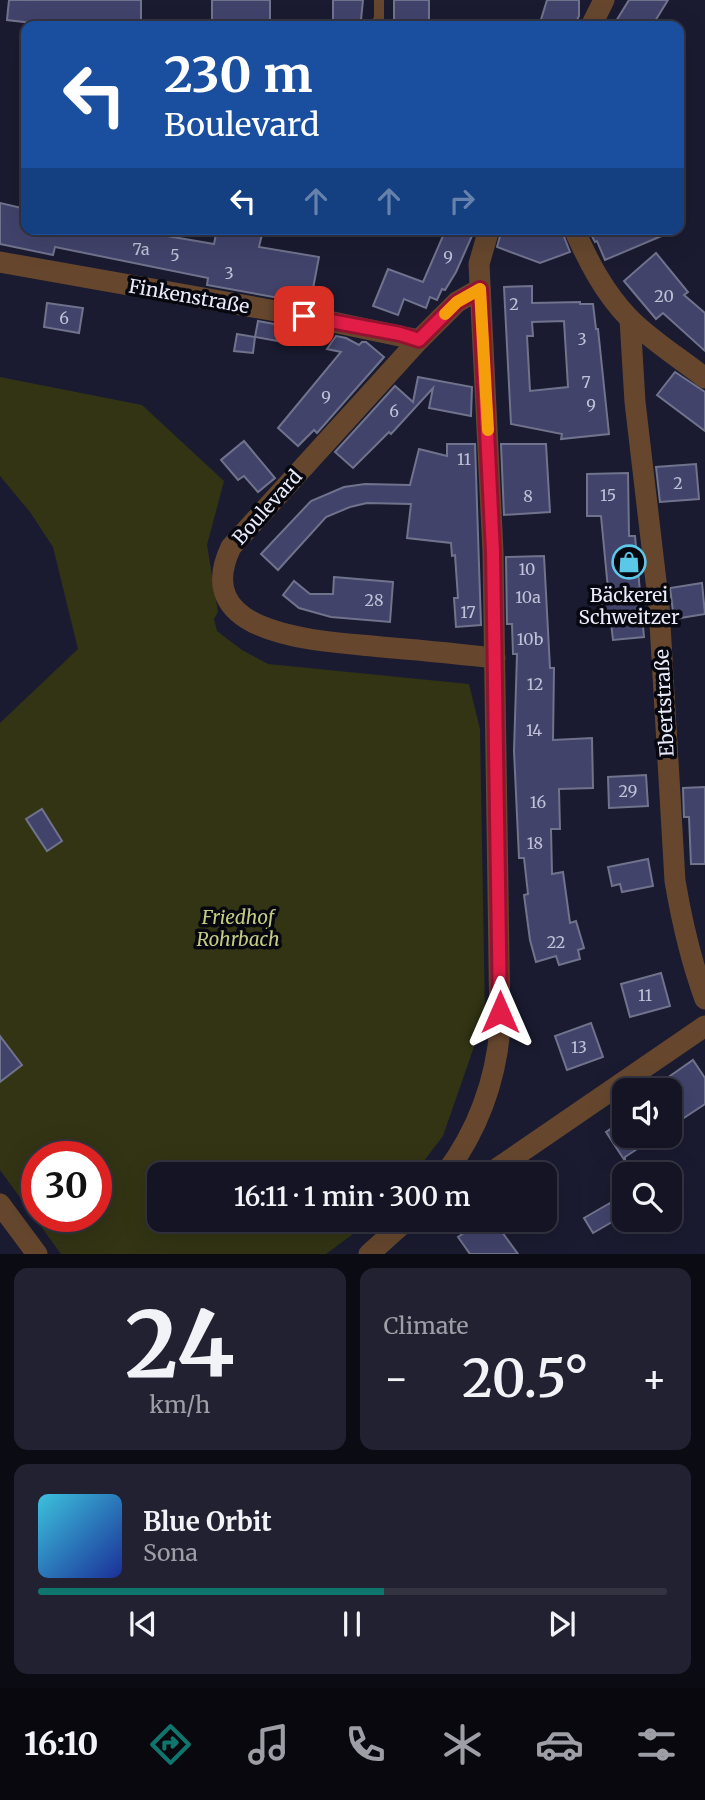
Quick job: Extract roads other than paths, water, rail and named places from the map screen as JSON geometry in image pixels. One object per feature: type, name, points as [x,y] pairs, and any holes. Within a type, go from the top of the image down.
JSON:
[{"type":"street","points":[[594,21],[604,0]]},
{"type":"street","points":[[454,1162],[474,1126],[490,1088],[498,1058],[501,995],[489,445],[480,289],[480,264],[487,235]]},
{"type":"street","points":[[577,235],[598,280],[630,319],[705,378]]},
{"type":"street","name":"Finkenstraße","points":[[0,262],[304,316],[419,340]]},
{"type":"street","name":"Boulevard","points":[[480,289],[457,302],[419,340],[231,547],[223,563],[223,580],[228,601],[243,617],[272,631],[296,638],[495,658]]},
{"type":"street","name":"Ebertstraße","points":[[630,319],[635,402],[659,607],[675,881],[682,922],[705,999]]},
{"type":"street","points":[[507,1162],[705,1026]]},
{"type":"street","points":[[0,1204],[37,1254]]},
{"type":"street","points":[[369,1254],[394,1232]]},
{"type":"lane","points":[[378,21],[379,0]]},
{"type":"place","name":"Bäckerei Schweitzer","points":[[629,562]]},
{"type":"park label","name":"Friedhof Rohrbach","points":[[238,928]]}]
